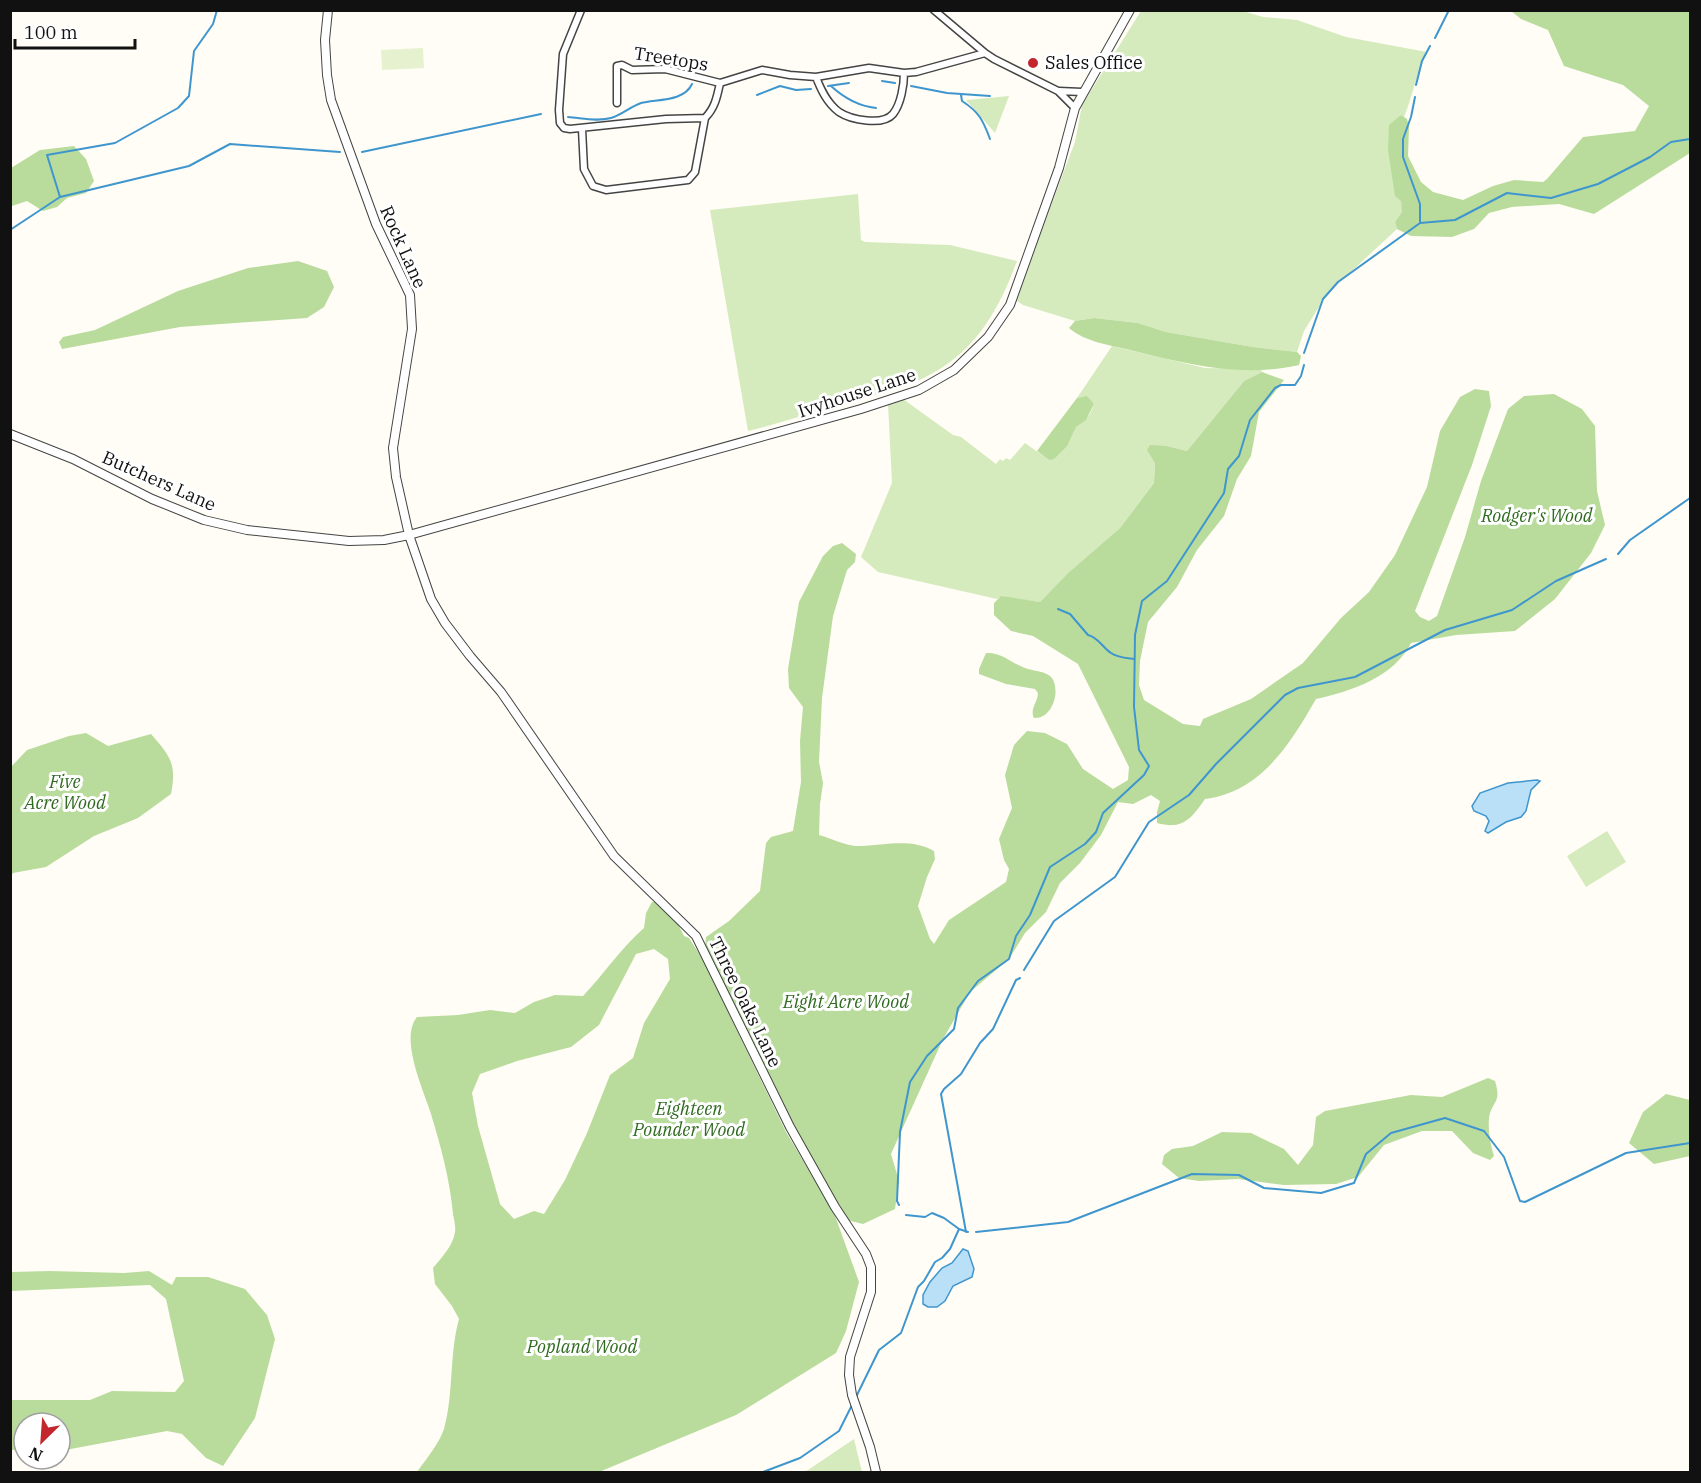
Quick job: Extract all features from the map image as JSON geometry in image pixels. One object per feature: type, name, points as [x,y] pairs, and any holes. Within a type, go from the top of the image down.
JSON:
[{"type":"street","name":"Rock Lane","points":[[327,10],[325,40],[331,100],[376,224],[411,296],[412,330],[393,448],[396,477],[409,535]]},
{"type":"street","points":[[581,10],[563,54],[559,110],[560,123],[564,128],[582,129],[666,119],[705,118]]},
{"type":"street","points":[[934,10],[999,62],[1058,91],[1075,108]]},
{"type":"street","name":"Ivyhouse Lane","points":[[409,535],[822,420],[919,390],[946,375],[961,364],[988,337],[1010,305],[1059,168],[1075,108],[1130,10]]},
{"type":"street","points":[[582,129],[584,169],[593,186],[606,190],[688,180],[695,172],[705,118],[717,99],[720,83],[762,70],[816,77],[869,68],[904,73],[916,72],[985,52]]},
{"type":"street","name":"Treetops","points":[[617,103],[617,66],[622,65],[632,70],[665,69],[693,78],[710,79],[720,83]]},
{"type":"street","points":[[816,77],[822,93],[837,111],[856,120],[870,120],[885,119],[895,112],[904,83],[904,73]]},
{"type":"street","points":[[1058,91],[1082,92]]},
{"type":"street","name":"Butchers Lane","points":[[10,434],[73,459],[152,499],[204,520],[246,530],[349,541],[384,540],[409,535]]},
{"type":"street","name":"Three Oaks Lane","points":[[409,535],[431,598],[445,623],[501,692],[614,856],[696,936],[790,1127],[835,1207],[866,1254],[871,1267],[871,1292],[850,1357],[849,1375],[852,1395],[870,1447],[876,1473]]},
{"type":"green space","points":[[1141,11],[1243,11],[1263,17],[1297,20],[1346,37],[1427,52],[1404,117],[1400,115],[1402,213],[1395,222],[1397,229],[1327,294],[1304,331],[1297,352],[1166,332],[1138,323],[1094,318],[1075,321],[1023,305],[1017,301],[1016,298],[1075,142],[1082,105]]},
{"type":"green space","points":[[1511,11],[1690,11],[1690,153],[1594,214],[1559,204],[1512,207],[1489,213],[1474,229],[1452,237],[1411,236],[1397,229],[1395,222],[1402,212],[1401,201],[1395,196],[1388,150],[1389,125],[1401,115],[1407,119],[1409,127],[1408,156],[1421,182],[1433,192],[1463,200],[1493,186],[1514,180],[1543,182],[1583,137],[1635,131],[1649,106],[1623,85],[1564,66],[1548,30],[1521,19]]},
{"type":"green space","points":[[423,48],[424,68],[382,70],[381,50]]},
{"type":"green space","points":[[1009,96],[995,133],[966,100],[967,100]]},
{"type":"green space","points":[[74,146],[86,159],[94,181],[86,193],[67,198],[57,207],[43,211],[27,201],[12,206],[11,210],[11,168],[40,150]]},
{"type":"green space","points":[[858,194],[861,240],[950,245],[1017,261],[1003,294],[986,325],[975,339],[949,363],[933,373],[891,390],[748,431],[710,210]]},
{"type":"green space","points":[[298,261],[327,271],[334,287],[324,307],[307,318],[180,327],[62,349],[59,342],[63,337],[95,330],[178,291],[248,268]]},
{"type":"green space","points":[[1094,318],[1138,323],[1166,332],[1253,347],[1297,352],[1301,356],[1299,365],[1277,369],[1214,368],[1098,342],[1082,337],[1069,328],[1075,321]]},
{"type":"green space","points":[[1112,346],[1205,368],[1261,369],[1262,372],[1244,381],[1187,451],[1167,446],[1155,463],[1154,483],[1120,528],[1068,573],[1040,602],[1001,597],[997,599],[878,572],[861,557],[892,483],[888,404],[903,399],[953,435],[961,437],[996,464],[1000,459],[1010,460],[1025,443],[1049,460],[1090,413],[1094,404],[1087,397],[1077,398]]},
{"type":"green space","points":[[1262,372],[1284,380],[1259,412],[1251,456],[1237,479],[1224,516],[1197,550],[1177,587],[1148,622],[1140,661],[1139,685],[1144,700],[1183,724],[1200,726],[1203,719],[1251,699],[1303,663],[1341,618],[1369,592],[1395,555],[1427,487],[1440,431],[1460,397],[1475,389],[1489,391],[1491,406],[1472,465],[1415,611],[1420,617],[1429,621],[1437,616],[1465,537],[1481,481],[1508,409],[1524,396],[1554,394],[1582,409],[1595,426],[1597,491],[1605,525],[1591,553],[1555,599],[1515,631],[1456,635],[1411,643],[1404,655],[1383,674],[1344,692],[1316,699],[1296,733],[1272,763],[1242,787],[1225,795],[1205,799],[1186,821],[1174,825],[1157,823],[1160,801],[1151,795],[1133,804],[1118,802],[1101,835],[1080,863],[1060,883],[1046,912],[1025,933],[1009,959],[970,992],[943,1039],[891,1154],[899,1181],[895,1209],[863,1224],[847,1220],[814,1166],[705,950],[706,937],[729,921],[760,891],[766,843],[771,837],[793,831],[801,782],[800,741],[803,707],[789,688],[788,669],[799,602],[823,556],[833,546],[842,543],[856,554],[855,562],[847,570],[833,616],[822,698],[819,762],[823,783],[819,835],[855,846],[905,843],[934,851],[935,859],[918,906],[934,944],[949,920],[1006,882],[1009,869],[1004,860],[999,839],[1012,808],[1005,775],[1014,745],[1027,731],[1045,733],[1067,744],[1083,769],[1113,789],[1128,780],[1129,767],[1078,664],[1033,636],[1011,631],[994,615],[994,603],[1001,596],[1040,602],[1068,573],[1120,528],[1154,483],[1155,463],[1147,450],[1150,445],[1187,451],[1244,381]]},
{"type":"green space","points":[[1087,396],[1094,404],[1086,420],[1076,427],[1067,446],[1054,459],[1049,460],[1037,451],[1077,398]]},
{"type":"green space","points":[[986,653],[1002,656],[1020,666],[1052,678],[1056,690],[1055,697],[1046,714],[1034,718],[1033,716],[1038,693],[1035,689],[1006,684],[979,674]]},
{"type":"green space","name":"Five Acre Wood","points":[[86,733],[108,746],[151,734],[167,754],[172,767],[171,794],[138,818],[94,836],[46,867],[13,873],[11,876],[11,767],[27,750],[69,736]]},
{"type":"green space","points":[[1607,831],[1626,862],[1586,887],[1567,856]]},
{"type":"green space","points":[[652,902],[658,902],[677,922],[684,936],[689,938],[702,958],[786,1132],[834,1213],[859,1282],[846,1331],[836,1353],[736,1415],[599,1472],[417,1472],[436,1446],[444,1429],[459,1319],[435,1284],[433,1268],[452,1242],[455,1226],[442,1151],[415,1065],[412,1051],[412,1027],[417,1017],[458,1015],[490,1010],[515,1013],[534,1002],[555,995],[583,996],[644,928],[646,913]],"holes":[[[654,949],[668,959],[670,979],[644,1023],[633,1058],[610,1075],[565,1180],[544,1214],[534,1211],[514,1219],[500,1204],[478,1126],[472,1093],[480,1074],[517,1061],[571,1047],[599,1025],[636,954]]]},
{"type":"green space","points":[[1488,1078],[1495,1081],[1497,1088],[1497,1098],[1489,1118],[1491,1147],[1494,1156],[1490,1160],[1473,1153],[1452,1131],[1422,1131],[1384,1145],[1358,1177],[1336,1184],[1284,1185],[1238,1179],[1199,1181],[1179,1178],[1162,1164],[1164,1155],[1172,1149],[1193,1146],[1222,1132],[1251,1133],[1284,1149],[1298,1165],[1313,1145],[1316,1117],[1325,1111],[1411,1095],[1442,1097]]},
{"type":"green space","points":[[1666,1094],[1690,1100],[1690,1156],[1654,1164],[1629,1143],[1643,1112]]},
{"type":"green space","points":[[149,1271],[172,1285],[176,1277],[208,1277],[245,1289],[267,1315],[275,1339],[255,1418],[223,1466],[206,1458],[182,1434],[167,1431],[72,1449],[72,1411],[12,1411],[11,1450],[11,1400],[90,1400],[112,1391],[175,1392],[184,1381],[166,1299],[150,1285],[11,1291],[11,1272],[124,1273]]},
{"type":"green space","points":[[854,1439],[862,1472],[803,1472],[808,1470]]},
{"type":"water","points":[[1540,781],[1531,790],[1526,811],[1521,817],[1506,822],[1488,833],[1485,831],[1489,821],[1486,816],[1474,811],[1472,806],[1480,793],[1508,783]]},
{"type":"water","points":[[963,1249],[968,1251],[974,1269],[972,1277],[953,1286],[945,1301],[937,1307],[928,1307],[923,1304],[923,1295],[930,1282],[942,1268],[952,1263]]},
{"type":"waterway","points":[[60,197],[47,155],[115,143],[178,108],[189,96],[194,51],[213,24],[217,10]]},
{"type":"waterway","points":[[1435,38],[1449,10]]},
{"type":"waterway","points":[[1416,85],[1422,61],[1430,46]]},
{"type":"waterway","points":[[882,81],[895,83]]},
{"type":"waterway","points":[[828,86],[849,83]]},
{"type":"waterway","points":[[568,117],[595,120],[611,118],[641,103],[676,97],[688,90],[692,84]]},
{"type":"waterway","points":[[757,95],[780,86],[796,90],[811,89]]},
{"type":"waterway","points":[[831,86],[852,101],[876,108]]},
{"type":"waterway","points":[[911,86],[947,93],[990,96]]},
{"type":"waterway","points":[[961,95],[962,101],[980,117],[990,139]]},
{"type":"waterway","points":[[1415,97],[1403,139],[1403,157],[1420,204],[1420,223]]},
{"type":"waterway","points":[[362,152],[541,114]]},
{"type":"waterway","points":[[1304,353],[1323,299],[1338,282],[1420,223],[1455,220],[1507,193],[1551,198],[1598,184],[1650,157],[1671,142],[1690,139]]},
{"type":"waterway","points":[[10,230],[60,197],[189,166],[230,144],[340,152]]},
{"type":"waterway","points":[[899,1205],[897,1201],[900,1132],[910,1082],[927,1056],[954,1029],[958,1008],[978,981],[1009,959],[1016,936],[1030,915],[1050,867],[1085,844],[1096,832],[1103,813],[1144,775],[1149,766],[1139,750],[1134,707],[1135,635],[1142,601],[1167,581],[1224,493],[1228,469],[1239,456],[1250,420],[1275,388],[1281,385],[1295,385],[1304,365]]},
{"type":"waterway","points":[[1618,554],[1630,540],[1690,498]]},
{"type":"waterway","points":[[1024,970],[1054,921],[1115,877],[1149,822],[1189,795],[1216,764],[1285,695],[1298,688],[1355,677],[1445,630],[1512,610],[1556,581],[1606,559]]},
{"type":"waterway","points":[[1058,609],[1070,614],[1088,635],[1095,638],[1111,653],[1119,657],[1134,659]]},
{"type":"waterway","points":[[966,1232],[941,1094],[961,1074],[980,1043],[993,1029],[1016,980],[1020,978]]},
{"type":"waterway","points":[[976,1232],[1068,1222],[1192,1174],[1239,1175],[1264,1188],[1321,1193],[1354,1183],[1366,1154],[1391,1133],[1445,1118],[1484,1131],[1504,1157],[1520,1201],[1525,1202],[1626,1153],[1690,1143]]},
{"type":"waterway","points":[[906,1215],[925,1217],[932,1213],[944,1218],[959,1229]]},
{"type":"waterway","points":[[856,1397],[879,1350],[901,1333],[918,1287],[935,1262],[950,1249],[959,1229],[968,1232]]},
{"type":"waterway","points":[[763,1472],[800,1458],[839,1431],[852,1405]]},
{"type":"place","name":"Sales Office","points":[[1033,63]]},
{"type":"park label","name":"Rodger's Wood","points":[[1537,516]]},
{"type":"park label","name":"Eight Acre Wood","points":[[846,1002]]},
{"type":"park label","name":"Eighteen Pounder Wood","points":[[689,1119]]},
{"type":"park label","name":"Popland Wood","points":[[582,1347]]}]
